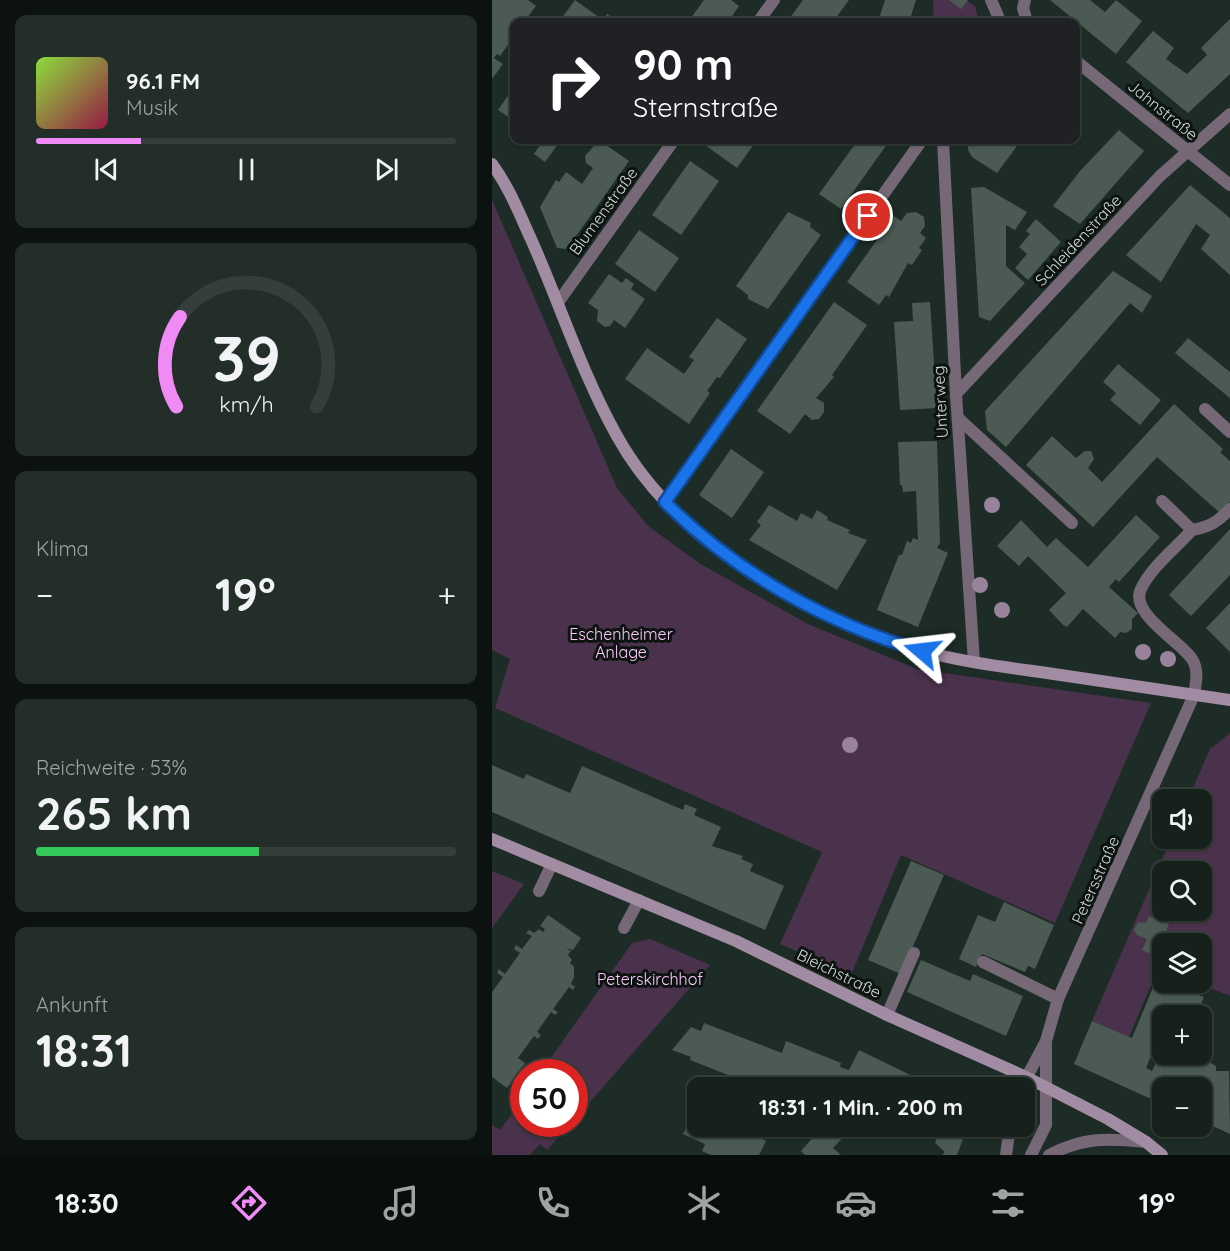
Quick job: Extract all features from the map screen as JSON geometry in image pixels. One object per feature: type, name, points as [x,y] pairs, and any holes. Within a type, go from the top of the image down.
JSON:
[{"type":"main road","points":[[492,164],[510,194],[559,301],[598,402],[618,439],[665,502],[706,541],[804,603],[902,645],[974,662],[1230,700]]},
{"type":"main road","name":"Bleichstraße","points":[[492,839],[736,941],[1014,1077]]},
{"type":"main road","name":"Bleichstraße","points":[[1035,1085],[1048,1088],[1146,1142],[1162,1155]]},
{"type":"street","points":[[761,18],[774,0]]},
{"type":"street","points":[[990,0],[997,18]]},
{"type":"street","name":"Jahnstraße","points":[[1080,64],[1230,185]]},
{"type":"street","name":"Schleidenstraße","points":[[956,394],[1160,176],[1230,114]]},
{"type":"street","name":"Blumenstraße","points":[[559,301],[671,144]]},
{"type":"street","points":[[665,502],[919,144]]},
{"type":"street","name":"Unterweg","points":[[943,144],[956,394],[974,662]]},
{"type":"street","points":[[1205,409],[1230,432]]},
{"type":"street","points":[[958,418],[1072,523]]},
{"type":"street","points":[[1162,501],[1192,530]]},
{"type":"street","points":[[1194,695],[1198,675],[1192,660],[1144,612],[1138,600],[1140,590],[1147,579],[1192,530],[1206,528],[1219,521],[1230,509]]},
{"type":"street","name":"Petersstraße","points":[[1027,1077],[1046,1041],[1058,999],[1107,896],[1194,695]]},
{"type":"street","points":[[539,891],[552,864]]},
{"type":"street","points":[[624,928],[639,900]]},
{"type":"street","points":[[887,1015],[914,953]]},
{"type":"street","points":[[983,962],[1058,999]]},
{"type":"street","points":[[1031,1155],[1046,1125],[1048,1088],[1046,1041]]},
{"type":"street","points":[[1006,1155],[1008,1137]]},
{"type":"street","points":[[1049,1155],[1090,1139],[1146,1142]]},
{"type":"green space","points":[[933,0],[966,0],[975,6],[978,18],[934,18]]},
{"type":"green space","name":"Eschenheimer Anlage","points":[[492,200],[617,488],[648,526],[699,563],[808,624],[917,669],[1151,703],[1055,923],[901,855],[851,975],[780,944],[822,852],[495,708],[510,659],[492,650]]},
{"type":"green space","points":[[1230,733],[1230,996],[1212,989],[1212,933],[1152,933],[1152,983],[1129,1037],[1092,1021],[1152,883],[1152,921],[1212,921],[1212,861],[1161,861],[1167,849],[1212,849],[1212,789],[1192,789],[1210,749]]},
{"type":"green space","points":[[492,871],[524,884],[492,928]]},
{"type":"green space","name":"Peterskirchhof","points":[[650,939],[710,965],[588,1104],[588,1059],[550,1059],[632,943]]},
{"type":"green space","points":[[510,1117],[510,1137],[558,1137],[547,1150],[540,1144],[530,1155],[492,1155],[492,1125],[500,1130]]},
{"type":"building","points":[[492,0],[528,0],[536,6],[527,18],[510,18],[510,42],[500,56],[497,54],[494,58],[503,64],[492,79]]},
{"type":"building","points":[[575,0],[600,18],[562,18]]},
{"type":"building","points":[[704,0],[731,0],[739,6],[731,18],[691,18]]},
{"type":"building","points":[[803,0],[849,0],[836,18],[790,18]]},
{"type":"building","points":[[885,0],[916,0],[910,18],[879,18]]},
{"type":"building","points":[[949,0],[968,0],[961,9]]},
{"type":"building","points":[[1050,0],[1090,0],[1105,12],[1116,0],[1142,21],[1116,54],[1080,25],[1080,18],[1072,18]]},
{"type":"building","points":[[1230,19],[1230,74],[1188,113],[1126,62],[1153,31],[1174,48],[1166,59],[1187,74],[1207,55],[1201,48]]},
{"type":"building","points":[[510,93],[510,118],[498,110]]},
{"type":"building","points":[[1119,130],[1144,151],[1080,224],[1053,206],[1080,171]]},
{"type":"building","points":[[538,144],[558,144],[545,162],[534,154],[540,145]]},
{"type":"building","points":[[596,144],[605,144],[629,161],[567,249],[557,248],[540,207],[556,180],[559,182],[566,172],[582,184],[593,168],[586,163],[585,156]]},
{"type":"building","points":[[703,144],[754,144],[737,168]]},
{"type":"building","points":[[855,144],[887,144],[841,209],[819,194]]},
{"type":"building","points":[[968,144],[1019,144],[997,173],[972,157]]},
{"type":"building","points":[[690,161],[719,181],[681,235],[652,215]]},
{"type":"building","points":[[1190,185],[1230,218],[1230,275],[1201,249],[1210,235],[1196,224],[1161,282],[1126,255]]},
{"type":"building","points":[[984,187],[1027,212],[1015,230],[1006,225],[1006,266],[1025,283],[990,321],[979,317],[971,188]]},
{"type":"building","points":[[788,212],[811,223],[810,227],[821,235],[768,309],[748,299],[748,295],[736,286]]},
{"type":"building","points":[[916,212],[924,217],[925,226],[920,233],[926,238],[919,248],[922,250],[912,265],[908,263],[889,297],[886,295],[879,305],[847,282],[894,216],[901,221],[907,213]]},
{"type":"building","points":[[1036,219],[1061,242],[1028,280],[1015,268],[1027,254],[1019,247],[1030,234],[1026,231]]},
{"type":"building","points":[[639,230],[679,258],[655,292],[615,264]]},
{"type":"building","points":[[1113,271],[1152,296],[1142,313],[1130,303],[1006,447],[987,430],[985,411]]},
{"type":"building","points":[[609,274],[622,283],[626,278],[634,284],[631,289],[645,299],[625,328],[614,320],[610,326],[605,327],[597,321],[598,310],[588,303]]},
{"type":"building","points":[[834,302],[867,325],[832,375],[834,377],[816,398],[824,403],[824,412],[819,419],[812,420],[805,414],[790,434],[757,411]]},
{"type":"building","points":[[930,302],[937,408],[900,410],[894,322],[913,321],[912,303]]},
{"type":"building","points":[[717,318],[747,339],[720,378],[717,377],[707,391],[710,393],[689,424],[625,379],[647,348],[684,374],[694,360],[689,357]]},
{"type":"building","points":[[1188,338],[1230,372],[1230,398],[1175,353]]},
{"type":"building","points":[[1118,364],[1161,400],[1140,425],[1110,400],[1116,393],[1103,382]]},
{"type":"building","points":[[1174,404],[1223,449],[1220,452],[1230,461],[1230,502],[1220,513],[1157,457],[1093,527],[1026,465],[1052,436],[1076,458],[1085,451],[1091,451],[1094,459],[1088,468],[1102,482]]},
{"type":"building","points":[[937,441],[940,543],[937,548],[948,553],[918,627],[877,610],[907,541],[911,543],[913,538],[918,540],[916,491],[903,492],[902,485],[900,485],[898,442]]},
{"type":"building","points":[[731,449],[764,472],[732,518],[699,495]]},
{"type":"building","points":[[769,505],[797,521],[801,513],[812,519],[817,510],[828,517],[827,520],[850,530],[848,533],[867,540],[837,590],[749,540],[761,525],[757,522]]},
{"type":"building","points":[[1136,515],[1160,537],[1119,582],[1116,579],[1109,587],[1138,613],[1132,619],[1132,629],[1126,633],[1120,632],[1115,638],[1083,609],[1067,627],[1063,625],[1049,610],[1066,593],[1028,556],[1019,566],[997,546],[1021,520],[1047,547],[1056,538],[1088,567]]},
{"type":"building","points":[[1230,529],[1230,575],[1191,616],[1169,595]]},
{"type":"building","points":[[1230,603],[1230,652],[1206,628]]},
{"type":"building","points":[[492,765],[524,779],[526,774],[570,793],[582,766],[683,810],[685,804],[697,809],[694,815],[721,827],[712,846],[743,856],[741,859],[753,864],[750,871],[784,886],[765,930],[492,812]]},
{"type":"building","points":[[911,861],[944,875],[901,974],[868,960]]},
{"type":"building","points":[[1004,902],[1054,925],[1035,969],[1028,966],[1025,972],[982,954],[976,967],[959,959],[978,915],[995,922]]},
{"type":"building","points":[[548,915],[581,938],[573,950],[566,948],[571,951],[568,955],[574,967],[574,977],[571,984],[575,987],[573,990],[569,987],[553,1009],[558,1012],[555,1015],[551,1012],[537,1032],[541,1035],[538,1039],[534,1036],[519,1059],[510,1059],[510,1084],[507,1088],[492,1077],[492,992],[503,977],[497,973],[499,969],[505,974],[520,953],[514,949],[516,945],[522,949],[532,936],[526,933],[529,930],[534,933],[539,929],[543,932],[545,929],[540,926]]},
{"type":"building","points":[[1149,916],[1152,917],[1152,921],[1169,924],[1165,933],[1152,933],[1152,954],[1142,950],[1147,939],[1137,935],[1134,930],[1138,922],[1146,923]]},
{"type":"building","points":[[921,960],[970,981],[973,974],[1023,996],[1006,1036],[907,992]]},
{"type":"building","points":[[1152,990],[1152,993],[1195,993],[1204,997],[1201,1005],[1152,1005],[1152,1059],[1150,1058],[1146,1068],[1152,1071],[1155,1065],[1212,1064],[1216,1066],[1216,1071],[1229,1071],[1230,1134],[1212,1126],[1212,1077],[1152,1077],[1152,1099],[1074,1064],[1092,1021],[1132,1038]]},
{"type":"building","points":[[704,1023],[782,1053],[786,1041],[841,1063],[840,1067],[849,1070],[859,1050],[914,1077],[778,1077],[773,1075],[772,1077],[733,1077],[690,1060],[691,1057],[672,1050],[691,1027],[701,1031]]},
{"type":"building","points":[[690,1137],[758,1137],[766,1141],[759,1155],[711,1155],[702,1151],[705,1144]]},
{"type":"building","points":[[813,1137],[843,1137],[833,1148],[841,1155],[805,1155],[801,1151]]},
{"type":"building","points":[[938,1137],[964,1137],[957,1155],[942,1155],[945,1152],[935,1143]]},
{"type":"route","points":[[868,216],[665,502],[706,541],[804,603],[882,638],[922,651]]}]
